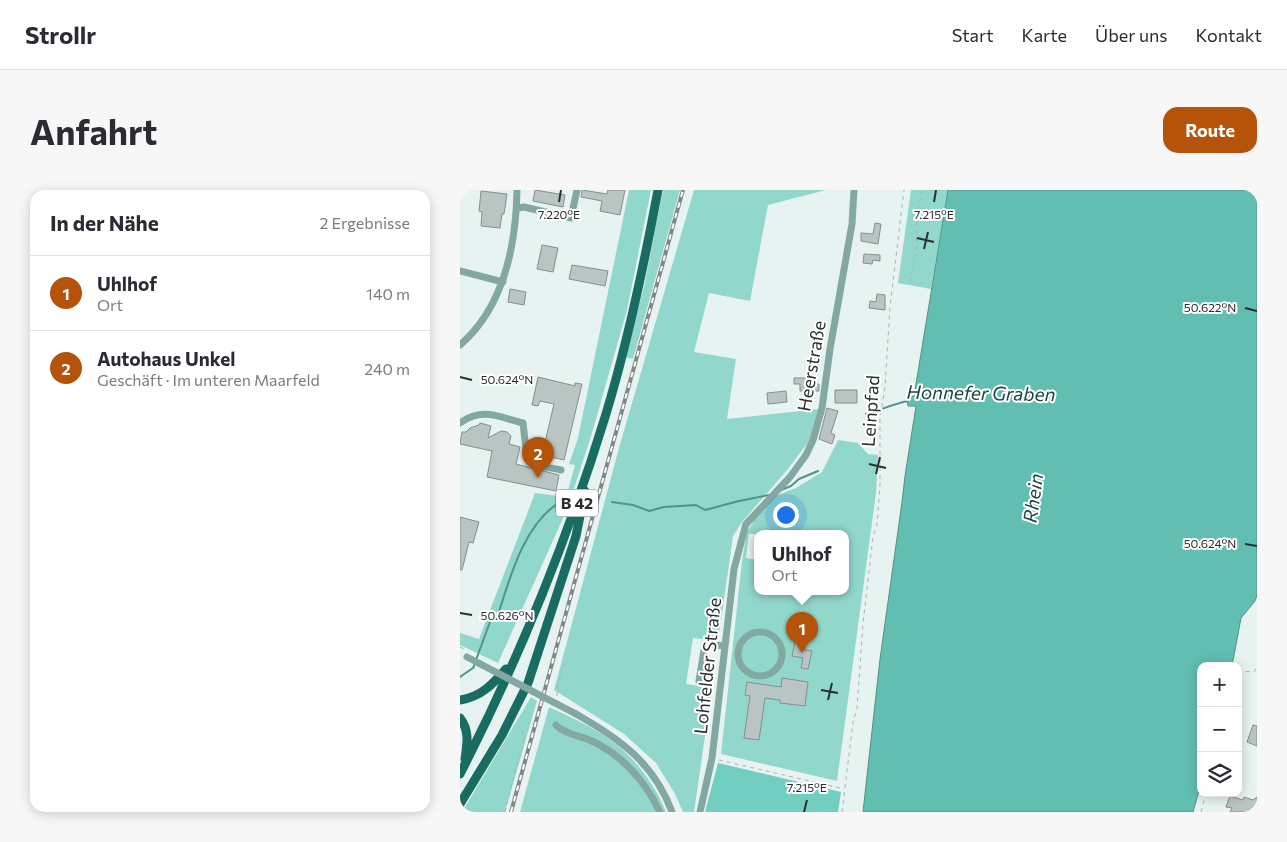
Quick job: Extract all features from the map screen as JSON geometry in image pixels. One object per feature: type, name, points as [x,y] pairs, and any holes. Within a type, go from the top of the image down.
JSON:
[{"type":"main road","name":"B 42","points":[[462,770],[515,660],[560,550],[593,454],[606,413],[640,283],[658,190]]},
{"type":"main road","points":[[460,804],[502,736],[526,688],[576,536],[593,454]]},
{"type":"main road","points":[[460,700],[472,698],[485,691],[515,660]]},
{"type":"main road","points":[[460,718],[466,728],[467,738],[462,770]]},
{"type":"street","points":[[460,345],[491,309],[503,282],[517,208],[516,190]]},
{"type":"street","points":[[517,208],[524,207],[570,218],[577,190]]},
{"type":"street","name":"Heerstraße","points":[[746,524],[790,477],[806,455],[813,440],[822,408],[830,349],[852,224],[854,190]]},
{"type":"street","points":[[460,270],[503,282]]},
{"type":"street","points":[[460,423],[478,414],[523,423],[527,458],[537,465],[561,470]]},
{"type":"street","name":"Lohfelder Straße","points":[[700,812],[712,758],[734,570],[746,524]]},
{"type":"street","points":[[757,632],[764,632],[776,639],[780,645],[782,652],[781,660],[778,666],[766,675],[751,674],[740,664],[738,650],[744,638],[757,632]]},
{"type":"street","points":[[699,681],[705,644],[738,650]]},
{"type":"street","points":[[464,653],[576,714],[619,740],[640,759],[654,776],[672,812]]},
{"type":"street","points":[[556,725],[561,730],[596,743],[622,761],[643,783],[660,812]]},
{"type":"path","name":"Leinpfad","points":[[842,812],[853,722],[857,709],[863,623],[877,525],[880,484],[881,412],[885,386],[890,307],[904,190]]},
{"type":"path","points":[[910,281],[917,248],[916,227],[922,190]]},
{"type":"path","points":[[460,647],[464,653]]},
{"type":"path","points":[[557,702],[557,689],[564,663]]},
{"type":"path","points":[[1242,671],[1254,672],[1257,666]]},
{"type":"path","points":[[505,812],[524,743],[522,730]]},
{"type":"path","points":[[712,758],[845,789]]},
{"type":"path","points":[[1201,812],[1205,797]]},
{"type":"shaded area","points":[[629,190],[651,190],[627,310],[592,433],[568,507],[498,663],[460,645],[460,633],[479,639],[535,493],[566,497],[575,465],[569,464],[578,438]]},
{"type":"shaded area","points":[[663,190],[680,190],[633,359],[625,357],[644,287]]},
{"type":"shaded area","points":[[694,190],[826,190],[768,205],[750,301],[709,293],[694,352],[736,359],[727,419],[818,409],[812,437],[788,469],[742,522],[733,536],[718,641],[693,638],[686,684],[712,688],[694,812],[683,812],[675,794],[656,763],[624,734],[554,690],[619,448]]},
{"type":"shaded area","points":[[911,190],[948,190],[931,289],[898,283]]},
{"type":"shaded area","points":[[838,440],[858,443],[868,454],[878,455],[876,493],[837,781],[721,754],[742,561],[747,532],[757,515],[775,496],[796,488],[822,472]]},
{"type":"shaded area","points":[[531,697],[537,701],[505,812],[462,812]]},
{"type":"shaded area","points":[[549,707],[594,729],[621,748],[631,757],[647,778],[666,812],[520,812]]},
{"type":"shaded area","points":[[718,763],[841,792],[838,812],[705,812]]},
{"type":"water","name":"Rhein","points":[[948,190],[1257,190],[1257,595],[1255,601],[1241,618],[1233,662],[1197,662],[1197,797],[1193,812],[863,812],[880,659],[916,406],[908,406],[907,398],[914,396]]},
{"type":"building","points":[[535,190],[565,195],[563,207],[533,201]]},
{"type":"building","points":[[582,190],[607,194],[608,190],[625,190],[620,215],[600,211],[602,201],[581,197]]},
{"type":"building","points":[[481,191],[507,194],[500,228],[481,226],[482,212],[479,211]]},
{"type":"building","points":[[875,223],[881,224],[878,244],[861,241],[861,233],[873,234]]},
{"type":"building","points":[[542,245],[558,248],[553,272],[537,269]]},
{"type":"building","points":[[864,254],[880,255],[880,261],[873,260],[872,264],[863,263]]},
{"type":"building","points":[[572,265],[608,271],[605,286],[569,279]]},
{"type":"building","points":[[510,289],[526,292],[524,305],[508,302]]},
{"type":"building","points":[[877,294],[885,295],[885,310],[869,308],[870,301],[876,302]]},
{"type":"building","points":[[538,377],[575,386],[575,383],[582,384],[564,460],[542,455],[554,404],[540,401],[538,406],[532,405]]},
{"type":"building","points":[[794,378],[816,378],[816,384],[819,384],[819,391],[800,391],[800,384],[794,384]]},
{"type":"building","points":[[835,390],[857,390],[857,403],[835,403]]},
{"type":"building","points":[[786,391],[787,402],[768,404],[767,393]]},
{"type":"building","points":[[827,408],[838,411],[831,433],[835,435],[832,444],[819,439]]},
{"type":"building","points":[[480,423],[491,426],[488,438],[501,431],[507,432],[511,436],[509,444],[520,447],[516,464],[559,475],[556,491],[487,477],[492,451],[460,444],[462,432],[466,432]]},
{"type":"building","points":[[460,517],[479,522],[473,543],[469,542],[462,570],[460,570]]},
{"type":"building","points":[[795,641],[803,642],[801,649],[812,651],[808,669],[801,668],[803,658],[792,656]]},
{"type":"building","points":[[782,678],[808,682],[805,706],[780,703],[780,700],[765,698],[759,740],[744,738],[750,696],[745,695],[747,682],[781,687]]},
{"type":"building","points":[[1253,725],[1257,726],[1257,746],[1247,742]]},
{"type":"building","points":[[1230,797],[1243,800],[1244,797],[1253,800],[1257,797],[1257,812],[1249,810],[1248,812],[1230,812],[1232,808],[1226,807]]},
{"type":"waterway","name":"Honnefer Graben","points":[[866,414],[908,401]]},
{"type":"waterway","name":"Honnefer Graben","points":[[781,490],[791,486],[799,479],[818,471]]},
{"type":"waterway","name":"Honnefer Graben","points":[[612,502],[633,505],[649,511],[664,507],[696,505],[705,510],[769,495]]},
{"type":"waterway","name":"Honnefer Graben","points":[[476,660],[491,619],[498,615],[514,568],[529,536],[549,510],[562,501]]},
{"type":"waterway","name":"Honnefer Graben","points":[[460,677],[473,668],[475,664]]},
{"type":"railway","points":[[511,812],[683,190]]},
{"type":"place","name":"Autohaus Unkel","points":[[538,478]]},
{"type":"place","name":"Uhlhof","points":[[802,653]]}]
